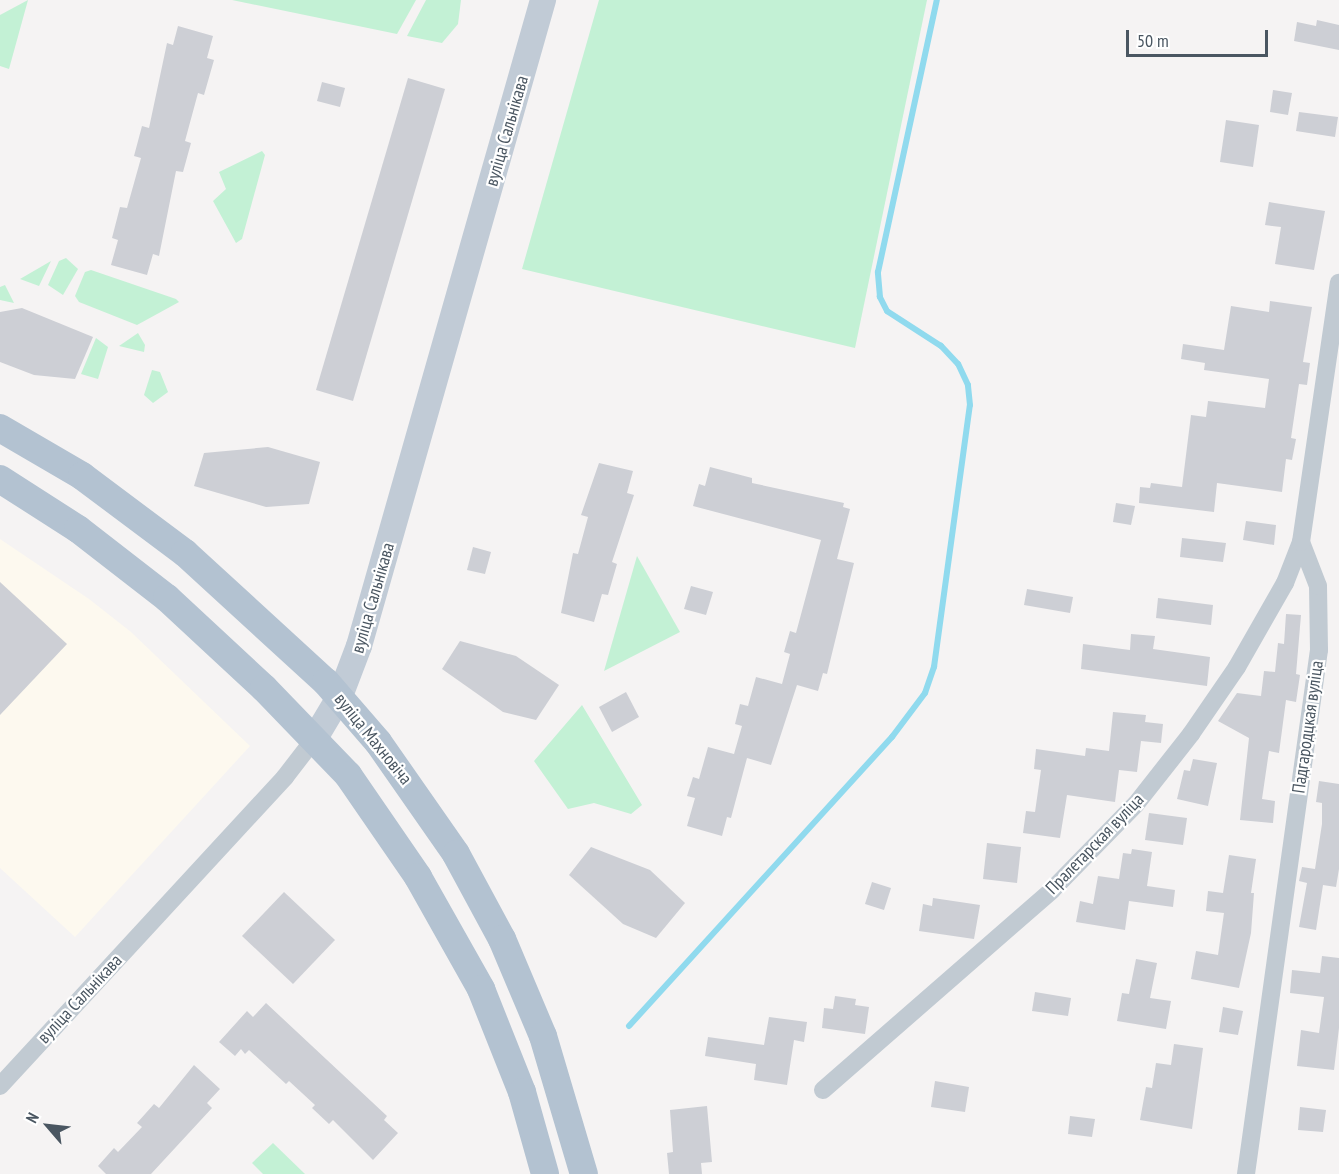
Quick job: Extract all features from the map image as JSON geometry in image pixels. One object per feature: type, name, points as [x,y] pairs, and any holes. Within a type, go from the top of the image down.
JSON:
[{"type":"main road","name":"вуліца Махновіча","points":[[0,428],[82,476],[160,532],[244,604],[340,696],[404,776],[480,895],[543,1036],[584,1174]]},
{"type":"main road","points":[[0,479],[63,519],[148,581],[315,738],[382,822],[466,958],[509,1057],[545,1174]]},
{"type":"street","name":"вуліца Сальнікава","points":[[0,1086],[285,777],[315,738],[340,696],[359,646],[543,0]]},
{"type":"street","name":"Падгародцкая вуліца","points":[[1246,1174],[1321,630],[1318,586],[1301,543],[1339,283]]},
{"type":"street","name":"Пралетарская вуліца","points":[[823,1090],[1052,890],[1137,804],[1191,735],[1237,667],[1285,583],[1301,543]]},
{"type":"shaded area","points":[[0,539],[89,599],[131,632],[250,746],[75,937],[0,868]]},
{"type":"green space","points":[[28,0],[9,69],[0,66],[0,15]]},
{"type":"green space","points":[[232,0],[416,0],[397,34]]},
{"type":"green space","points":[[426,0],[461,0],[458,24],[442,43],[407,36]]},
{"type":"green space","points":[[599,0],[927,0],[855,348],[522,269]]},
{"type":"green space","points":[[262,151],[265,155],[242,239],[236,243],[213,201],[226,189],[219,172]]},
{"type":"green space","points":[[66,258],[78,269],[63,295],[48,285],[59,261]]},
{"type":"green space","points":[[51,261],[39,286],[20,279]]},
{"type":"green space","points":[[91,270],[179,302],[137,325],[79,302],[75,296],[85,272]]},
{"type":"green space","points":[[5,285],[14,303],[0,300],[0,287]]},
{"type":"green space","points":[[138,333],[145,345],[144,352],[119,346]]},
{"type":"green space","points":[[96,338],[108,347],[98,379],[81,374]]},
{"type":"green space","points":[[152,370],[160,372],[168,392],[153,403],[144,395]]},
{"type":"green space","points":[[637,556],[680,632],[604,671]]},
{"type":"green space","points":[[582,705],[642,805],[631,814],[594,803],[568,809],[534,761]]},
{"type":"green space","points":[[273,1143],[305,1174],[263,1174],[252,1163]]},
{"type":"building","points":[[1317,20],[1339,25],[1339,50],[1294,41],[1297,22],[1316,26]]},
{"type":"building","points":[[178,26],[213,36],[207,58],[214,60],[204,95],[198,93],[185,141],[191,143],[183,172],[176,171],[159,256],[153,254],[147,275],[111,265],[118,240],[112,238],[120,207],[127,208],[141,158],[134,156],[142,126],[149,128],[167,43],[173,45]]},
{"type":"building","points":[[408,78],[445,89],[353,401],[316,390]]},
{"type":"building","points":[[322,82],[345,88],[340,107],[317,101]]},
{"type":"building","points":[[1273,90],[1292,93],[1288,115],[1270,112]]},
{"type":"building","points":[[1299,112],[1338,117],[1335,137],[1296,131]]},
{"type":"building","points":[[1226,120],[1259,125],[1253,167],[1220,162]]},
{"type":"building","points":[[1269,202],[1325,211],[1314,270],[1275,264],[1281,227],[1265,225]]},
{"type":"building","points":[[1270,301],[1312,307],[1303,362],[1310,363],[1307,385],[1299,384],[1291,438],[1296,439],[1292,460],[1286,459],[1282,492],[1217,483],[1214,512],[1139,503],[1140,487],[1150,488],[1151,483],[1182,487],[1191,415],[1206,417],[1208,401],[1265,408],[1269,379],[1204,370],[1205,363],[1181,359],[1183,344],[1224,350],[1231,306],[1269,312]]},
{"type":"building","points":[[22,308],[93,337],[75,379],[34,375],[0,362],[0,312]]},
{"type":"building","points":[[268,447],[320,462],[309,504],[266,507],[194,486],[204,453]]},
{"type":"building","points":[[599,463],[633,471],[627,493],[634,495],[612,562],[617,564],[608,595],[602,594],[594,622],[561,613],[573,553],[578,554],[588,517],[581,515]]},
{"type":"building","points":[[710,467],[752,478],[752,483],[844,503],[843,507],[850,509],[837,559],[854,563],[827,674],[823,673],[818,691],[797,685],[771,765],[747,758],[731,818],[727,817],[722,836],[687,826],[695,798],[687,796],[693,777],[699,779],[708,747],[734,754],[742,726],[735,724],[740,704],[748,706],[756,677],[782,684],[790,654],[784,652],[790,631],[796,633],[821,540],[693,506],[699,484],[705,486]]},
{"type":"building","points":[[1116,503],[1135,506],[1131,525],[1113,522]]},
{"type":"building","points":[[1246,521],[1276,525],[1274,545],[1243,540]]},
{"type":"building","points":[[1182,538],[1226,543],[1223,562],[1180,557]]},
{"type":"building","points":[[473,547],[491,552],[485,574],[467,570]]},
{"type":"building","points":[[0,582],[67,644],[0,715]]},
{"type":"building","points":[[691,586],[713,592],[706,615],[684,609]]},
{"type":"building","points":[[1027,589],[1073,597],[1070,613],[1024,605]]},
{"type":"building","points":[[1158,598],[1213,605],[1211,625],[1156,618]]},
{"type":"building","points":[[1286,614],[1301,615],[1296,674],[1300,675],[1296,702],[1286,700],[1279,753],[1269,751],[1262,799],[1275,801],[1273,823],[1240,820],[1249,738],[1218,721],[1237,693],[1261,696],[1264,671],[1275,672],[1278,643],[1284,644]]},
{"type":"building","points":[[1131,634],[1155,636],[1153,649],[1210,657],[1207,686],[1081,669],[1083,644],[1130,650]]},
{"type":"building","points":[[460,641],[516,656],[559,685],[536,720],[503,712],[442,669]]},
{"type":"building","points":[[626,692],[639,717],[612,732],[599,707]]},
{"type":"building","points":[[1113,712],[1146,715],[1145,722],[1163,724],[1161,743],[1141,741],[1137,772],[1119,770],[1115,802],[1067,795],[1060,838],[1023,833],[1026,811],[1035,812],[1041,770],[1034,769],[1036,749],[1085,756],[1086,748],[1109,751]]},
{"type":"building","points":[[1193,759],[1217,763],[1208,806],[1177,799],[1184,770],[1190,771]]},
{"type":"building","points":[[1319,781],[1339,784],[1339,869],[1336,887],[1323,885],[1316,930],[1299,927],[1307,883],[1299,881],[1302,867],[1315,869],[1322,824],[1322,803],[1316,802]]},
{"type":"building","points":[[1149,813],[1187,818],[1183,845],[1145,840]]},
{"type":"building","points":[[987,843],[1021,847],[1017,883],[983,879]]},
{"type":"building","points":[[591,847],[650,870],[685,903],[656,938],[623,924],[569,875]]},
{"type":"building","points":[[1132,849],[1152,852],[1147,886],[1175,890],[1173,907],[1129,901],[1125,930],[1076,922],[1080,901],[1093,904],[1098,876],[1119,879],[1123,853],[1131,854]]},
{"type":"building","points":[[1229,855],[1256,859],[1251,893],[1254,893],[1251,933],[1239,988],[1191,979],[1196,951],[1218,955],[1224,913],[1206,911],[1208,891],[1223,893]]},
{"type":"building","points":[[872,882],[891,888],[884,910],[865,904]]},
{"type":"building","points":[[284,892],[335,940],[293,984],[242,936]]},
{"type":"building","points":[[933,898],[980,905],[974,939],[919,931],[923,904],[932,906]]},
{"type":"building","points":[[1322,956],[1339,958],[1339,1028],[1334,1070],[1297,1066],[1301,1030],[1319,1033],[1324,997],[1290,993],[1292,970],[1320,973]]},
{"type":"building","points":[[1136,959],[1157,963],[1150,998],[1171,1001],[1166,1029],[1117,1021],[1122,993],[1129,994]]},
{"type":"building","points":[[1035,992],[1071,998],[1068,1016],[1032,1011]]},
{"type":"building","points":[[835,996],[856,999],[855,1005],[869,1007],[865,1034],[822,1028],[824,1008],[833,1009]]},
{"type":"building","points":[[266,1003],[387,1116],[384,1120],[398,1133],[373,1160],[333,1120],[329,1124],[312,1108],[315,1105],[289,1081],[286,1084],[249,1050],[245,1054],[241,1049],[235,1056],[219,1042],[247,1011],[253,1017]]},
{"type":"building","points":[[1223,1007],[1243,1011],[1238,1035],[1219,1032]]},
{"type":"building","points":[[769,1017],[807,1022],[804,1042],[794,1040],[787,1085],[754,1080],[756,1064],[705,1056],[708,1037],[764,1045]]},
{"type":"building","points":[[1174,1044],[1203,1048],[1192,1129],[1140,1120],[1146,1087],[1152,1088],[1156,1063],[1171,1065]]},
{"type":"building","points":[[194,1065],[220,1089],[207,1103],[212,1108],[151,1174],[106,1174],[98,1166],[114,1148],[118,1152],[142,1127],[137,1123],[154,1104],[159,1108]]},
{"type":"building","points":[[935,1081],[969,1087],[965,1112],[931,1107]]},
{"type":"building","points":[[707,1106],[712,1162],[701,1163],[702,1174],[669,1174],[667,1153],[673,1152],[670,1110]]},
{"type":"building","points":[[1300,1107],[1326,1110],[1323,1132],[1298,1130]]},
{"type":"building","points":[[1070,1116],[1095,1119],[1092,1137],[1068,1134]]},
{"type":"waterway","points":[[629,1026],[892,737],[925,693],[934,667],[970,405],[968,385],[958,364],[941,346],[887,311],[880,297],[878,272],[937,0]]}]
